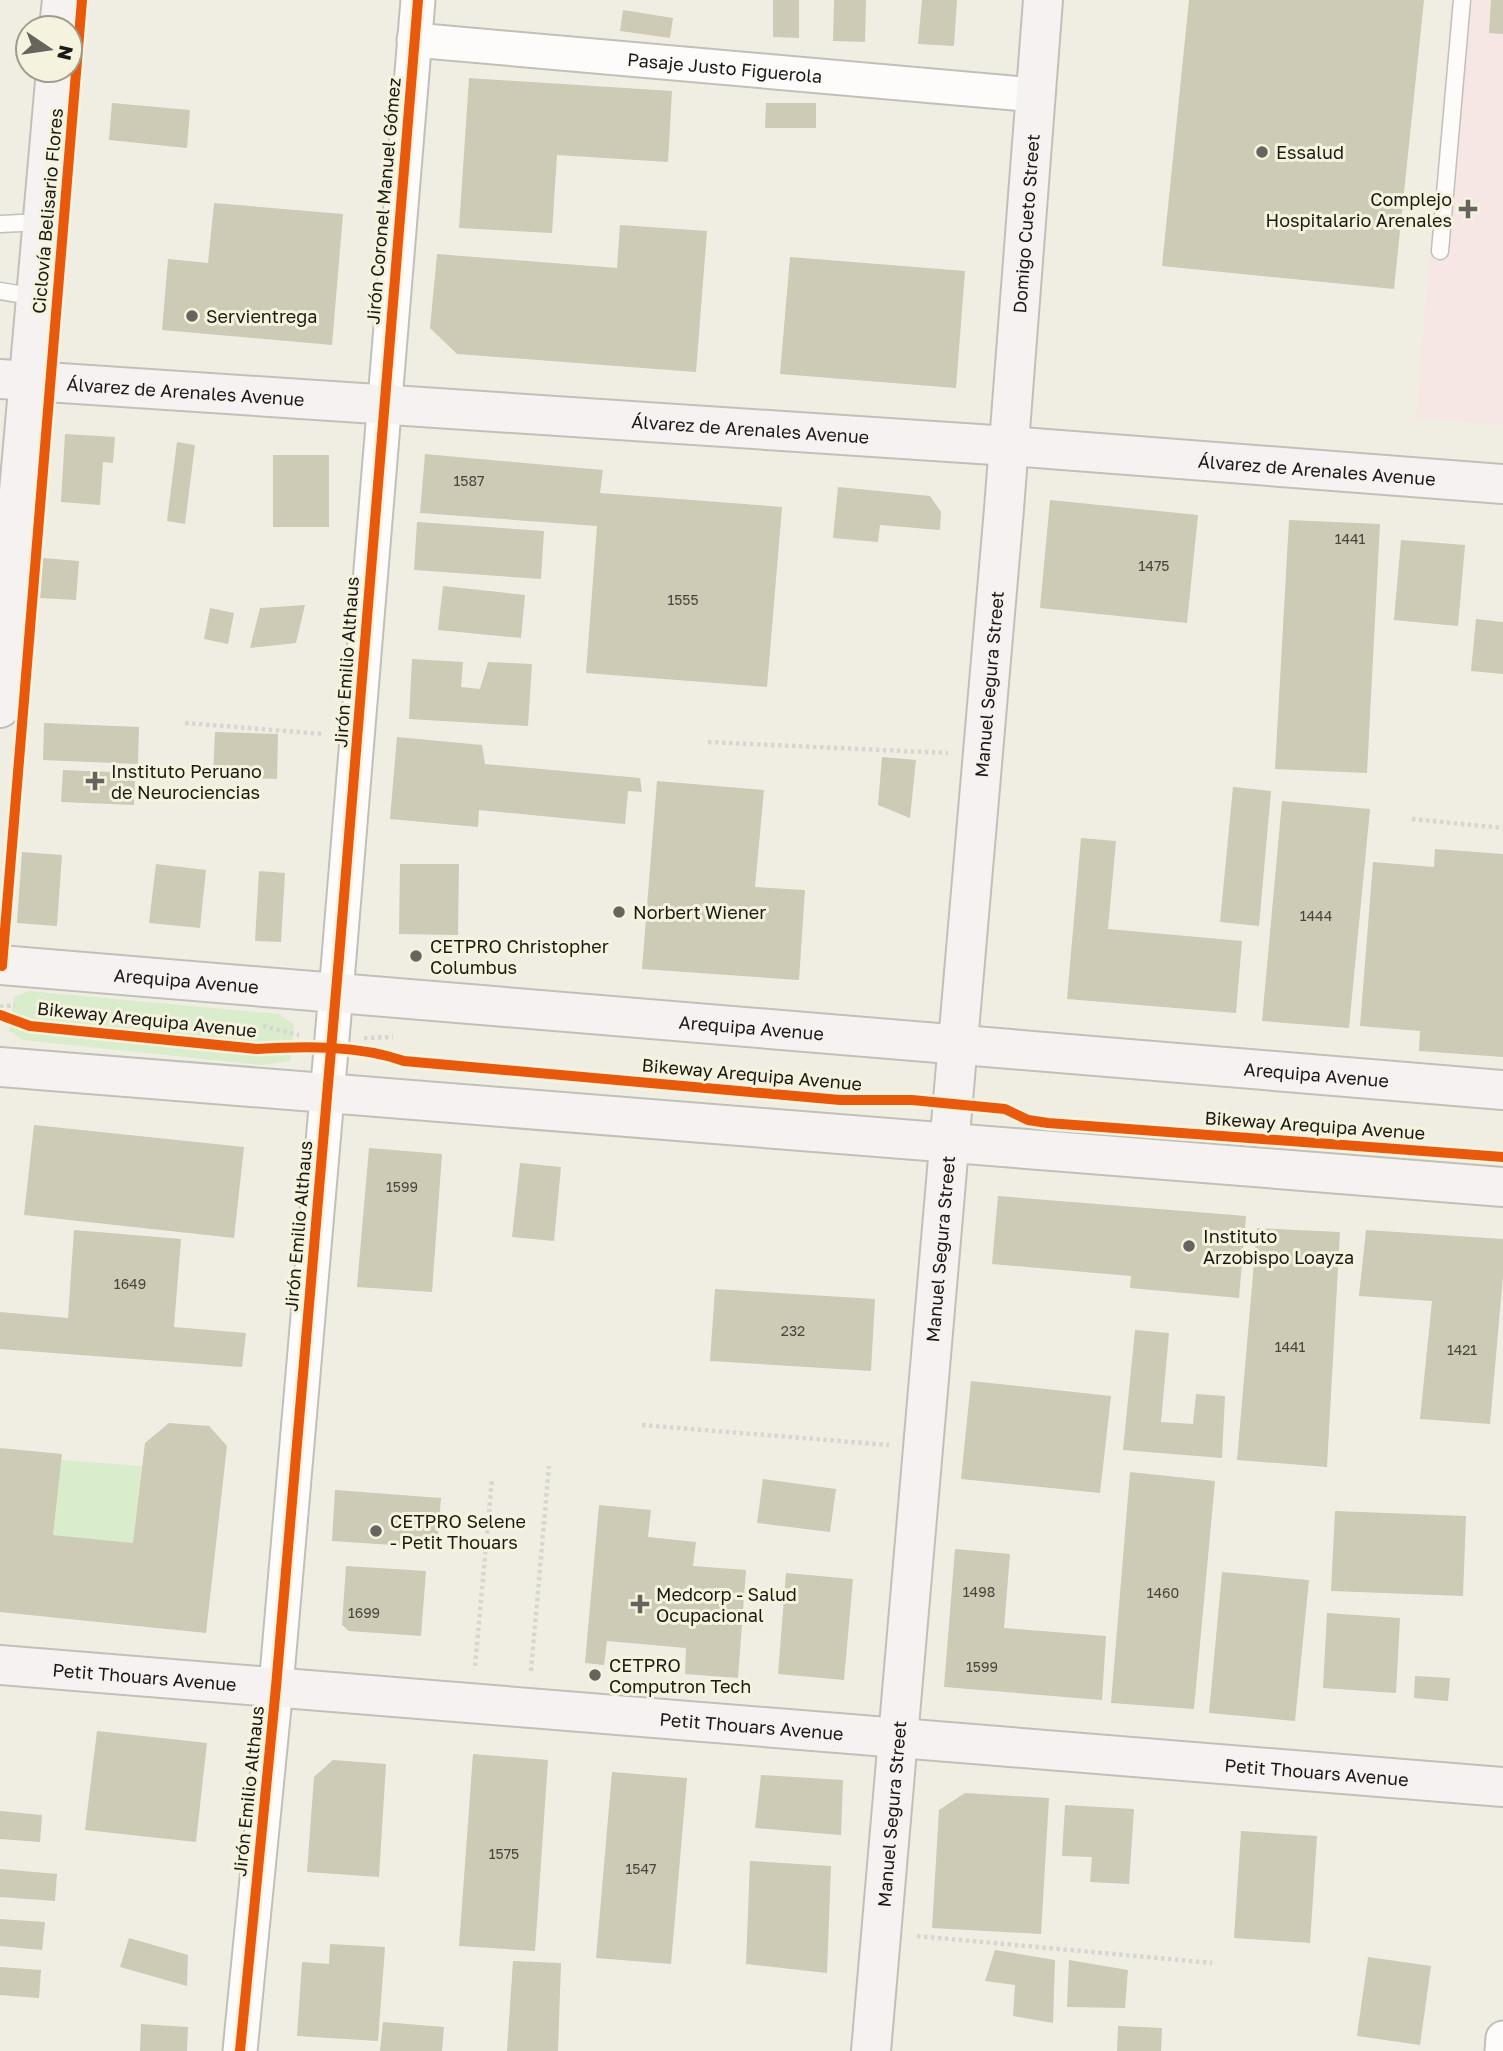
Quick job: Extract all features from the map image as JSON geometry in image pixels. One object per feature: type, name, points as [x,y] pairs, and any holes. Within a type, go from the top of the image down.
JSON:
[{"type":"main road","name":"Domigo Cueto Street","points":[[1009,446],[1043,0]]},
{"type":"main road","points":[[0,708],[18,294],[42,222],[55,84]]},
{"type":"main road","name":"Álvarez de Arenales Avenue","points":[[14,381],[1009,446],[1503,484]]},
{"type":"main road","name":"Manuel Segura Street","points":[[871,2051],[1009,446]]},
{"type":"main road","name":"Arequipa Avenue","points":[[0,965],[1503,1090]]},
{"type":"main road","points":[[0,1067],[1503,1187]]},
{"type":"main road","name":"Petit Thouars Avenue","points":[[0,1665],[1503,1787]]},
{"type":"street","name":"Jirón Coronel Manuel Gómez","points":[[383,404],[418,0]]},
{"type":"street","name":"Pasaje Justo Figuerola","points":[[414,40],[1035,96]]},
{"type":"street","name":"Jirón Emilio Althaus","points":[[240,2051],[336,993],[383,404]]},
{"type":"street","points":[[1502,2051],[1503,2038]]},
{"type":"lane","points":[[1440,251],[1462,0]]},
{"type":"lane","points":[[0,224],[42,222]]},
{"type":"path","points":[[185,723],[358,737]]},
{"type":"path","points":[[708,742],[982,755]]},
{"type":"path","points":[[1412,819],[1503,828]]},
{"type":"path","points":[[642,1425],[924,1447]]},
{"type":"path","points":[[528,1708],[549,1466]]},
{"type":"path","points":[[472,1704],[492,1479]]},
{"type":"path","points":[[881,1932],[1212,1964]]},
{"type":"shaded area","name":"Complejo Hospitalario Arenales","points":[[1451,0],[1503,0],[1503,425],[1416,418]]},
{"type":"green space","points":[[29,991],[278,1014],[294,1024],[290,1061],[261,1065],[23,1040],[9,1031],[14,997]]},
{"type":"green space","points":[[61,1460],[142,1466],[133,1543],[53,1535]]},
{"type":"building","points":[[773,0],[799,0],[799,38],[773,37]]},
{"type":"building","points":[[834,0],[866,0],[865,42],[833,41]]},
{"type":"building","points":[[922,0],[957,0],[954,46],[918,44]]},
{"type":"building","points":[[1189,0],[1424,0],[1394,289],[1162,266]]},
{"type":"building","points":[[1491,0],[1503,0],[1503,34],[1489,33]]},
{"type":"building","points":[[623,10],[673,18],[670,38],[620,31]]},
{"type":"building","points":[[469,78],[672,91],[668,162],[557,155],[552,233],[459,228]]},
{"type":"building","points":[[112,103],[190,110],[187,148],[109,140]]},
{"type":"building","points":[[766,103],[816,103],[816,128],[765,128]]},
{"type":"building","points":[[214,203],[343,214],[332,345],[162,330],[168,259],[208,263]]},
{"type":"building","points":[[620,225],[707,231],[696,372],[457,354],[430,328],[437,254],[617,268]]},
{"type":"building","points":[[790,257],[965,271],[956,388],[780,374]]},
{"type":"building","points":[[65,434],[115,437],[113,463],[103,462],[100,505],[61,502]]},
{"type":"building","points":[[177,442],[195,445],[185,524],[167,521]]},
{"type":"building","points":[[425,454],[603,470],[600,493],[782,507],[767,687],[586,673],[597,526],[420,513]]},
{"type":"building","points":[[273,455],[329,455],[329,527],[273,527]]},
{"type":"building","points":[[838,487],[930,496],[941,512],[940,530],[880,525],[878,542],[833,538]]},
{"type":"building","points":[[1050,500],[1198,515],[1187,623],[1040,608]]},
{"type":"building","points":[[1289,520],[1380,524],[1367,773],[1275,769]]},
{"type":"building","points":[[417,522],[544,531],[541,579],[414,570]]},
{"type":"building","points":[[1401,540],[1465,545],[1458,626],[1394,620]]},
{"type":"building","points":[[43,558],[79,561],[76,600],[40,598]]},
{"type":"building","points":[[443,586],[525,595],[521,638],[438,630]]},
{"type":"building","points":[[305,605],[296,643],[250,648],[260,608]]},
{"type":"building","points":[[210,608],[234,613],[228,644],[204,639]]},
{"type":"building","points":[[1476,619],[1503,622],[1503,674],[1471,671]]},
{"type":"building","points":[[412,659],[463,662],[461,687],[480,689],[488,662],[532,664],[528,726],[409,719]]},
{"type":"building","points":[[44,723],[139,727],[138,764],[43,760]]},
{"type":"building","points":[[215,732],[278,734],[277,779],[213,777]]},
{"type":"building","points":[[397,737],[482,745],[485,764],[640,778],[642,792],[628,791],[625,824],[479,810],[478,827],[390,819]]},
{"type":"building","points":[[882,757],[916,760],[910,818],[878,805]]},
{"type":"building","points":[[63,770],[135,773],[134,805],[61,802]]},
{"type":"building","points":[[657,781],[764,790],[755,887],[805,890],[799,980],[642,969]]},
{"type":"building","points":[[1233,787],[1271,791],[1259,926],[1220,922]]},
{"type":"building","points":[[1282,801],[1370,809],[1349,1028],[1262,1021]]},
{"type":"building","points":[[1081,838],[1116,841],[1108,929],[1242,941],[1236,1013],[1067,999]]},
{"type":"building","points":[[1435,849],[1503,854],[1503,1057],[1419,1051],[1420,1031],[1360,1026],[1373,862],[1434,867]]},
{"type":"building","points":[[22,852],[62,855],[57,926],[17,923]]},
{"type":"building","points":[[156,864],[206,870],[200,928],[149,923]]},
{"type":"building","points":[[400,864],[459,864],[458,935],[399,934]]},
{"type":"building","points":[[259,871],[285,873],[281,942],[255,941]]},
{"type":"building","points":[[34,1125],[244,1147],[234,1238],[24,1215]]},
{"type":"building","points":[[369,1148],[442,1154],[432,1292],[357,1287]]},
{"type":"building","points":[[520,1163],[561,1167],[554,1241],[512,1237]]},
{"type":"building","points":[[998,1196],[1246,1216],[1239,1298],[1130,1288],[1131,1276],[992,1264]]},
{"type":"building","points":[[1257,1228],[1340,1232],[1327,1467],[1237,1460]]},
{"type":"building","points":[[74,1230],[181,1239],[174,1327],[246,1333],[242,1367],[0,1349],[0,1312],[68,1318]]},
{"type":"building","points":[[1366,1230],[1503,1239],[1503,1276],[1490,1424],[1420,1419],[1432,1301],[1359,1296]]},
{"type":"building","points":[[715,1289],[875,1299],[871,1371],[710,1361]]},
{"type":"building","points":[[1135,1330],[1169,1333],[1161,1422],[1193,1424],[1196,1394],[1225,1396],[1222,1458],[1123,1450]]},
{"type":"building","points":[[971,1381],[1111,1396],[1100,1493],[961,1479]]},
{"type":"building","points":[[169,1423],[209,1426],[227,1446],[206,1633],[0,1612],[0,1448],[62,1454],[53,1535],[133,1543],[145,1443]]},
{"type":"building","points":[[1130,1472],[1215,1481],[1194,1709],[1111,1703]]},
{"type":"building","points":[[763,1479],[836,1489],[830,1532],[757,1523]]},
{"type":"building","points":[[335,1490],[441,1498],[437,1548],[332,1541]]},
{"type":"building","name":"Medcorp - Salud Ocupacional","points":[[599,1505],[651,1510],[648,1537],[696,1542],[693,1566],[746,1570],[738,1678],[685,1674],[686,1648],[607,1641],[604,1665],[585,1663]]},
{"type":"building","points":[[1335,1511],[1466,1516],[1463,1596],[1331,1591]]},
{"type":"building","points":[[955,1549],[1010,1554],[1004,1628],[1106,1636],[1102,1700],[944,1687]]},
{"type":"building","points":[[346,1566],[426,1571],[421,1636],[349,1631],[342,1625]]},
{"type":"building","points":[[1222,1572],[1309,1580],[1295,1721],[1209,1713]]},
{"type":"building","points":[[786,1573],[853,1579],[844,1680],[778,1674]]},
{"type":"building","points":[[1327,1613],[1400,1618],[1396,1693],[1323,1688]]},
{"type":"building","points":[[1415,1676],[1450,1678],[1448,1701],[1414,1698]]},
{"type":"building","points":[[97,1731],[207,1743],[196,1842],[85,1830]]},
{"type":"building","points":[[473,1754],[548,1760],[535,1951],[459,1946]]},
{"type":"building","points":[[333,1760],[386,1764],[379,1877],[307,1872],[314,1777]]},
{"type":"building","points":[[612,1772],[687,1778],[671,1964],[596,1958]]},
{"type":"building","points":[[761,1775],[843,1780],[841,1835],[755,1828]]},
{"type":"building","points":[[965,1793],[1049,1798],[1041,1934],[932,1928],[939,1810]]},
{"type":"building","points":[[1065,1805],[1134,1809],[1129,1884],[1090,1882],[1092,1857],[1062,1856]]},
{"type":"building","points":[[0,1811],[42,1815],[40,1842],[0,1839]]},
{"type":"building","points":[[1241,1831],[1317,1836],[1310,1943],[1234,1938]]},
{"type":"building","points":[[750,1861],[831,1866],[827,1973],[746,1964]]},
{"type":"building","points":[[0,1869],[57,1874],[55,1901],[0,1897]]},
{"type":"building","points":[[0,1919],[45,1922],[42,1950],[0,1946]]},
{"type":"building","points":[[129,1938],[188,1955],[187,1986],[120,1967]]},
{"type":"building","points":[[330,1944],[385,1947],[378,2041],[297,2036],[302,1962],[329,1964]]},
{"type":"building","points":[[995,1950],[1055,1960],[1053,2023],[1013,2016],[1015,1985],[985,1981]]},
{"type":"building","points":[[1368,1957],[1431,1966],[1420,2045],[1357,2036]]},
{"type":"building","points":[[1069,1960],[1128,1970],[1125,2008],[1067,2007]]},
{"type":"building","points":[[513,1961],[561,1963],[558,2051],[507,2051]]},
{"type":"building","points":[[0,1967],[41,1970],[39,1998],[0,1995]]},
{"type":"building","points":[[383,2022],[444,2027],[442,2051],[380,2051]]},
{"type":"building","points":[[141,2024],[188,2027],[187,2051],[140,2051]]},
{"type":"building","points":[[1118,2026],[1162,2028],[1161,2051],[1117,2051]]},
{"type":"cycle path","name":"Ciclovía Belisario Flores","points":[[2,966],[82,0]]},
{"type":"cycle path","points":[[240,2051],[276,1687],[418,0]]},
{"type":"cycle path","name":"Bikeway Arequipa Avenue","points":[[0,1015],[30,1026],[257,1049],[350,1049],[404,1061],[840,1100],[912,1100],[1005,1109],[1028,1120],[1048,1123],[1503,1157]]},
{"type":"place","name":"Essalud","points":[[1262,152]]},
{"type":"place","name":"Complejo Hospitalario Arenales","points":[[1468,209]]},
{"type":"place","name":"Servientrega","points":[[192,316]]},
{"type":"place","name":"Instituto Peruano de Neurociencias","points":[[95,781]]},
{"type":"place","name":"Norbert Wiener","points":[[619,912]]},
{"type":"place","name":"CETPRO Christopher Columbus","points":[[416,956]]},
{"type":"place","name":"Instituto Arzobispo Loayza","points":[[1189,1246]]},
{"type":"place","name":"CETPRO Selene - Petit Thouars","points":[[376,1531]]},
{"type":"place","name":"Medcorp - Salud Ocupacional","points":[[640,1604]]},
{"type":"place","name":"CETPRO Computron Tech","points":[[595,1675]]}]
